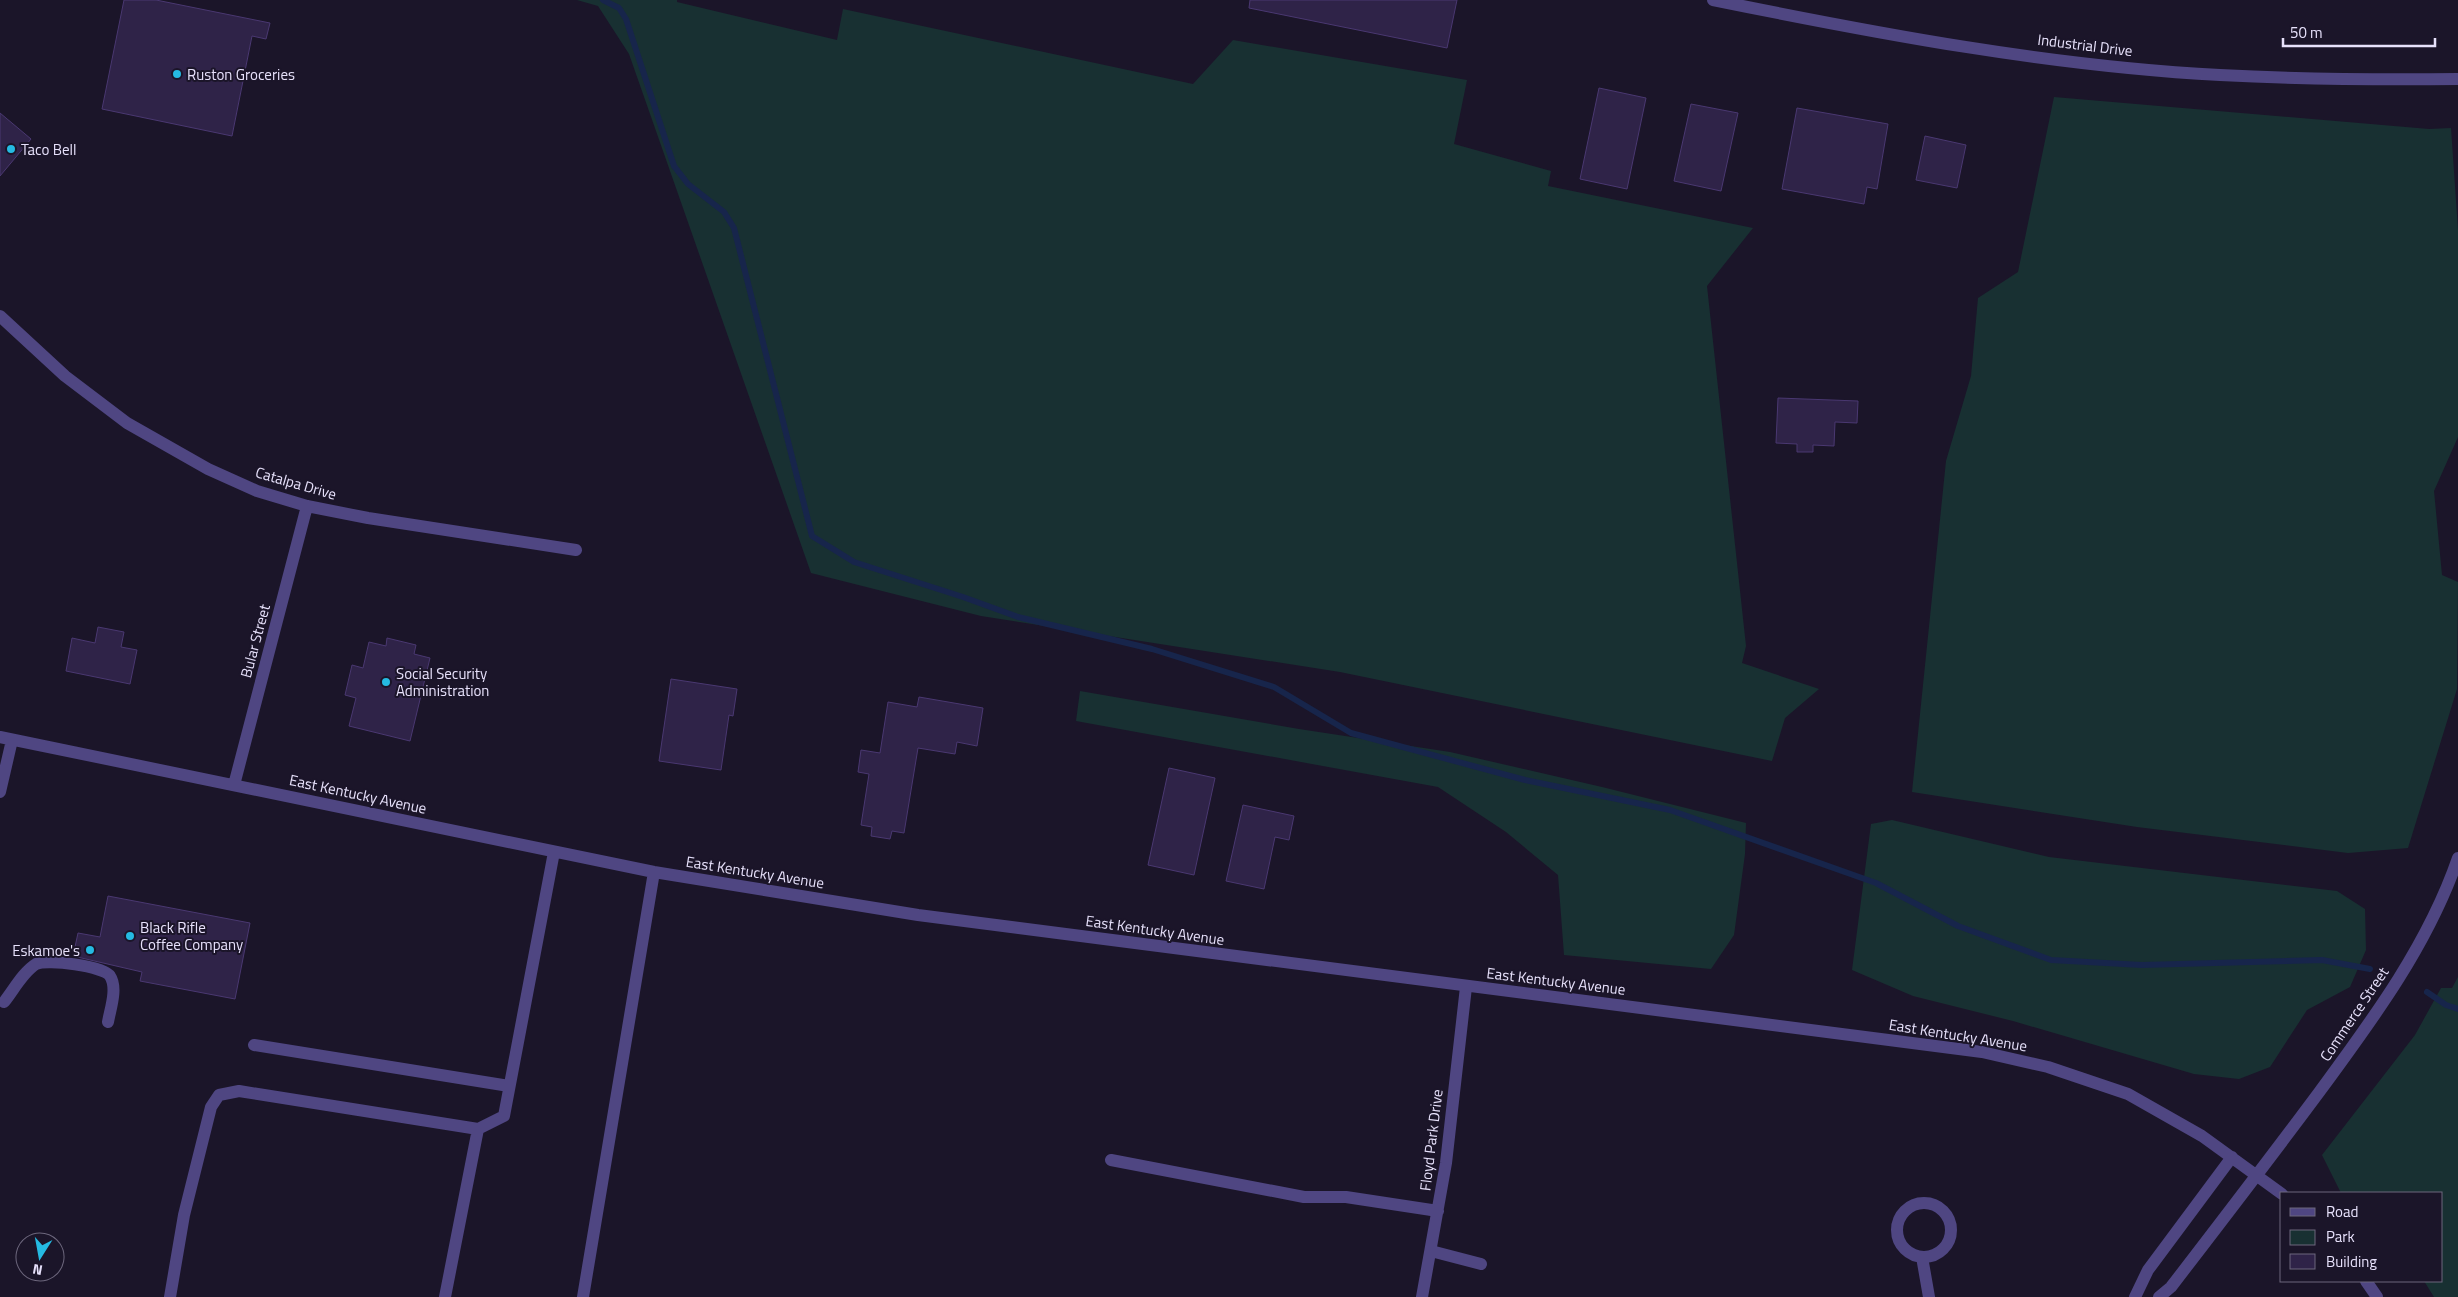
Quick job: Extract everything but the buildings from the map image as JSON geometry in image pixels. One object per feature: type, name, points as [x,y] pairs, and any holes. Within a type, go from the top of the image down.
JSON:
[{"type":"street","name":"Industrial Drive","points":[[1713,0],[1931,42],[2082,63],[2219,75],[2369,80],[2458,79]]},
{"type":"street","name":"Catalpa Drive","points":[[2,323],[65,376],[127,423],[216,473],[257,491],[307,506],[368,518],[576,550]]},
{"type":"street","name":"Bular Street","points":[[234,785],[307,506]]},
{"type":"street","name":"East Kentucky Avenue","points":[[6,739],[654,872],[918,915],[1982,1052],[2048,1067],[2128,1094],[2202,1136],[2280,1192]]},
{"type":"street","points":[[0,792],[6,739]]},
{"type":"street","points":[[170,1297],[184,1215],[211,1107],[219,1095],[239,1091],[478,1130],[504,1116],[554,852]]},
{"type":"street","name":"Commerce Street","points":[[2159,1297],[2171,1287],[2359,1038],[2428,930],[2458,858]]},
{"type":"street","points":[[583,1297],[654,872]]},
{"type":"street","points":[[4,1002],[30,969],[41,962],[52,961],[92,968],[108,974],[112,980],[108,1022]]},
{"type":"street","name":"Floyd Park Drive","points":[[1422,1297],[1438,1211],[1466,987]]},
{"type":"street","points":[[254,1045],[510,1086]]},
{"type":"street","points":[[445,1297],[478,1130]]},
{"type":"street","points":[[2136,1297],[2148,1270],[2232,1157]]},
{"type":"street","points":[[1111,1160],[1304,1197],[1346,1197],[1438,1211]]},
{"type":"street","points":[[1927,1204],[1937,1206],[1945,1213],[1950,1222],[1951,1232],[1948,1243],[1942,1251],[1932,1256],[1922,1257],[1912,1254],[1904,1248],[1898,1238],[1897,1228],[1900,1218],[1907,1210],[1916,1205],[1927,1204]]},
{"type":"street","points":[[1431,1252],[1481,1264]]},
{"type":"street","points":[[1922,1257],[1929,1297]]},
{"type":"street","points":[[2367,1282],[2377,1297]]},
{"type":"green space","points":[[577,0],[677,0],[677,2],[837,40],[843,9],[1193,84],[1233,40],[1467,80],[1454,144],[1551,171],[1548,186],[1753,228],[1707,286],[1746,646],[1742,663],[1819,689],[1785,718],[1772,761],[1340,672],[981,616],[811,573],[629,54],[598,6]]},
{"type":"green space","points":[[2054,97],[2429,129],[2451,128],[2458,230],[2458,437],[2434,491],[2442,575],[2458,582],[2457,689],[2408,848],[2348,853],[2137,827],[1912,792],[1946,461],[1971,376],[1978,298],[2018,272]]},
{"type":"green space","points":[[1080,691],[1299,729],[1450,752],[1746,823],[1745,854],[1734,935],[1711,969],[1564,955],[1558,875],[1506,832],[1438,787],[1076,721]]},
{"type":"green space","points":[[1892,820],[2049,857],[2337,891],[2365,909],[2366,950],[2350,987],[2307,1010],[2270,1067],[2239,1079],[2194,1074],[2013,1021],[1913,996],[1852,970],[1871,824]]},
{"type":"green space","points":[[2458,977],[2458,1297],[2434,1297],[2425,1282],[2443,1282],[2443,1192],[2340,1192],[2322,1155],[2415,1035],[2441,988],[2452,988]]},
{"type":"waterway","points":[[603,0],[619,8],[626,19],[674,166],[688,184],[724,212],[734,228],[812,536],[854,562],[1018,617],[1152,649],[1274,687],[1351,733],[1525,780],[1670,810],[1876,883],[1958,926],[2051,960],[2142,965],[2322,960],[2370,969]]},
{"type":"waterway","points":[[2427,992],[2446,1005],[2458,1009]]},
{"type":"place","name":"Ruston Groceries","points":[[177,74]]},
{"type":"place","name":"Taco Bell","points":[[11,149]]},
{"type":"place","name":"Social Security Administration","points":[[386,682]]},
{"type":"place","name":"Black Rifle Coffee Company","points":[[130,936]]},
{"type":"place","name":"Eskamoe's","points":[[90,950]]}]
